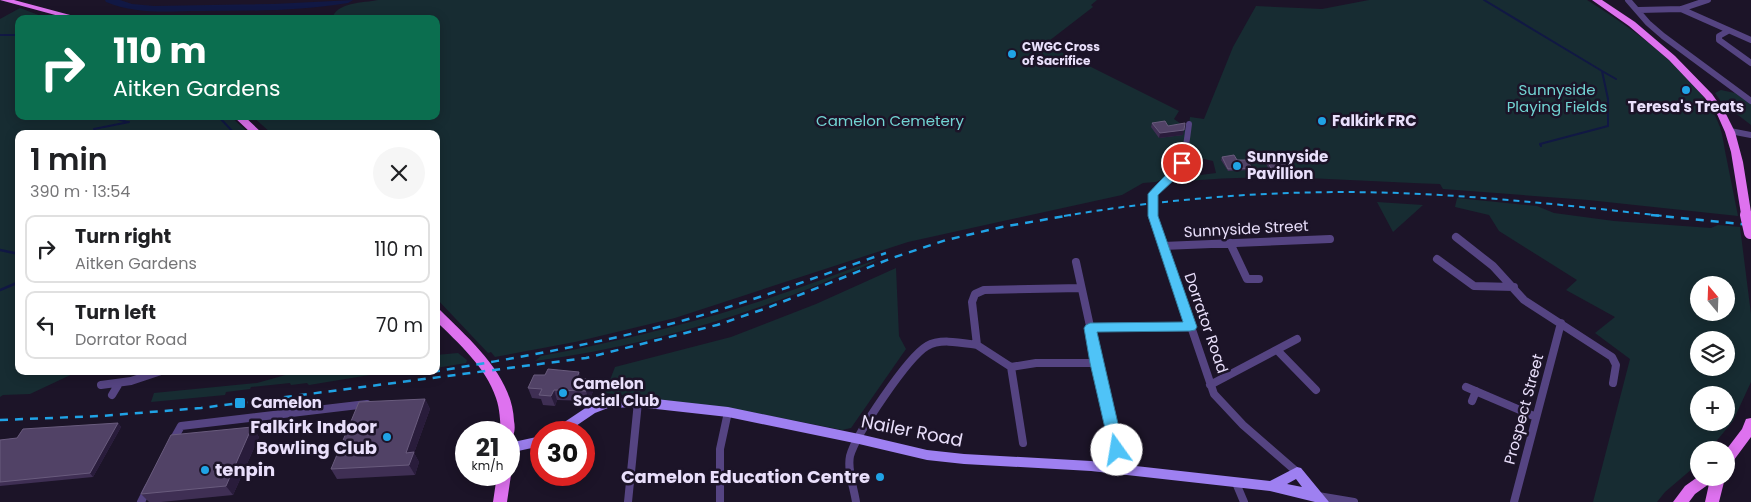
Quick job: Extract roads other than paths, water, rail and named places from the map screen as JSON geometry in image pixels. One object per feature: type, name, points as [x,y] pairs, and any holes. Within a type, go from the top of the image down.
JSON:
[{"type":"main road","points":[[4,0],[64,15]]},
{"type":"main road","points":[[1596,0],[1616,12],[1688,72],[1717,106],[1730,130],[1750,235]]},
{"type":"main road","points":[[242,120],[254,130]]},
{"type":"main road","points":[[440,316],[489,371],[499,389],[506,408],[507,421]]},
{"type":"main road","points":[[1735,448],[1751,423]]},
{"type":"main road","points":[[500,502],[502,486]]},
{"type":"main road","points":[[1680,502],[1696,486]]},
{"type":"main road","points":[[1712,502],[1716,486]]},
{"type":"street","points":[[1628,0],[1639,10],[1650,25],[1751,101]]},
{"type":"street","points":[[1639,10],[1681,9],[1708,0]]},
{"type":"street","points":[[1681,9],[1751,40]]},
{"type":"street","points":[[1728,31],[1719,36],[1719,40],[1750,61]]},
{"type":"street","name":"Dorrator Road","points":[[1189,124],[1186,155],[1172,177],[1153,194],[1153,216],[1210,385],[1220,402],[1231,414],[1274,449],[1321,499]]},
{"type":"street","points":[[1730,130],[1751,135]]},
{"type":"street","points":[[1456,237],[1492,264],[1514,286],[1524,300],[1612,357],[1616,365],[1613,383]]},
{"type":"street","name":"Sunnyside Street","points":[[1163,246],[1330,239]]},
{"type":"street","points":[[1230,243],[1247,279],[1259,279]]},
{"type":"street","points":[[1437,259],[1474,286],[1514,286]]},
{"type":"street","points":[[1076,262],[1096,363],[1117,450]]},
{"type":"street","points":[[977,345],[972,302],[975,294],[984,290],[1081,288]]},
{"type":"street","name":"Prospect Street","points":[[1514,502],[1561,323]]},
{"type":"street","points":[[1090,328],[1190,327]]},
{"type":"street","points":[[1210,385],[1297,339]]},
{"type":"street","points":[[856,502],[850,457],[858,439],[875,410],[921,350],[928,344],[977,345],[1011,367],[1036,363],[1096,363]]},
{"type":"street","points":[[1277,350],[1316,390]]},
{"type":"street","points":[[1011,367],[1023,443]]},
{"type":"street","points":[[101,385],[118,385],[151,375]]},
{"type":"street","points":[[112,395],[118,385]]},
{"type":"street","points":[[1466,387],[1536,417]]},
{"type":"street","points":[[1472,401],[1476,391]]},
{"type":"street","points":[[169,447],[181,426],[379,402]]},
{"type":"street","points":[[628,502],[638,402]]},
{"type":"street","name":"Nailer Road","points":[[574,421],[591,410],[607,403],[638,402],[728,412],[927,455],[964,460],[1091,466],[1270,486],[1321,499]]},
{"type":"street","points":[[720,502],[720,449],[728,412]]},
{"type":"street","points":[[1270,486],[1278,484],[1297,472]]},
{"type":"street","points":[[141,502],[153,478]]},
{"type":"street","points":[[1236,483],[1244,502]]},
{"type":"street","points":[[1321,499],[1354,502]]},
{"type":"waterway","points":[[110,0],[143,9],[274,7],[348,0]]},
{"type":"waterway","points":[[1484,0],[1602,71]]},
{"type":"waterway","points":[[0,35],[15,35]]},
{"type":"waterway","points":[[1541,146],[1540,144],[1608,126],[1608,99],[1602,71]]},
{"type":"waterway","points":[[1602,71],[1616,79]]},
{"type":"waterway","points":[[121,120],[127,122]]},
{"type":"waterway","points":[[222,120],[231,130]]},
{"type":"waterway","points":[[94,129],[129,122]]},
{"type":"waterway","points":[[0,250],[15,253]]},
{"type":"waterway","points":[[0,290],[15,284]]},
{"type":"railway","points":[[1064,216],[1153,203],[1243,195],[1332,192],[1377,192],[1483,198],[1663,216]]},
{"type":"railway","points":[[0,420],[101,416],[201,408],[586,358],[717,325],[767,308],[892,258],[946,240],[1002,227],[1071,215]]},
{"type":"railway","points":[[1651,215],[1751,225]]},
{"type":"railway","points":[[440,371],[622,336],[685,320],[736,305],[886,253]]},
{"type":"place","name":"CWGC Cross of Sacrifice","points":[[1012,54]]},
{"type":"place","name":"Teresa's Treats","points":[[1686,90]]},
{"type":"place","name":"Falkirk FRC","points":[[1322,121]]},
{"type":"place","name":"Sunnyside Pavillion","points":[[1237,166]]},
{"type":"place","name":"Camelon Social Club","points":[[563,393]]},
{"type":"place","name":"Camelon","points":[[240,403]]},
{"type":"place","name":"Falkirk Indoor Bowling Club","points":[[387,437]]},
{"type":"place","name":"tenpin","points":[[205,470]]},
{"type":"place","name":"Camelon Education Centre","points":[[880,477]]},
{"type":"park label","name":"Sunnyside Playing Fields","points":[[1557,98]]},
{"type":"park label","name":"Camelon Cemetery","points":[[890,121]]}]
